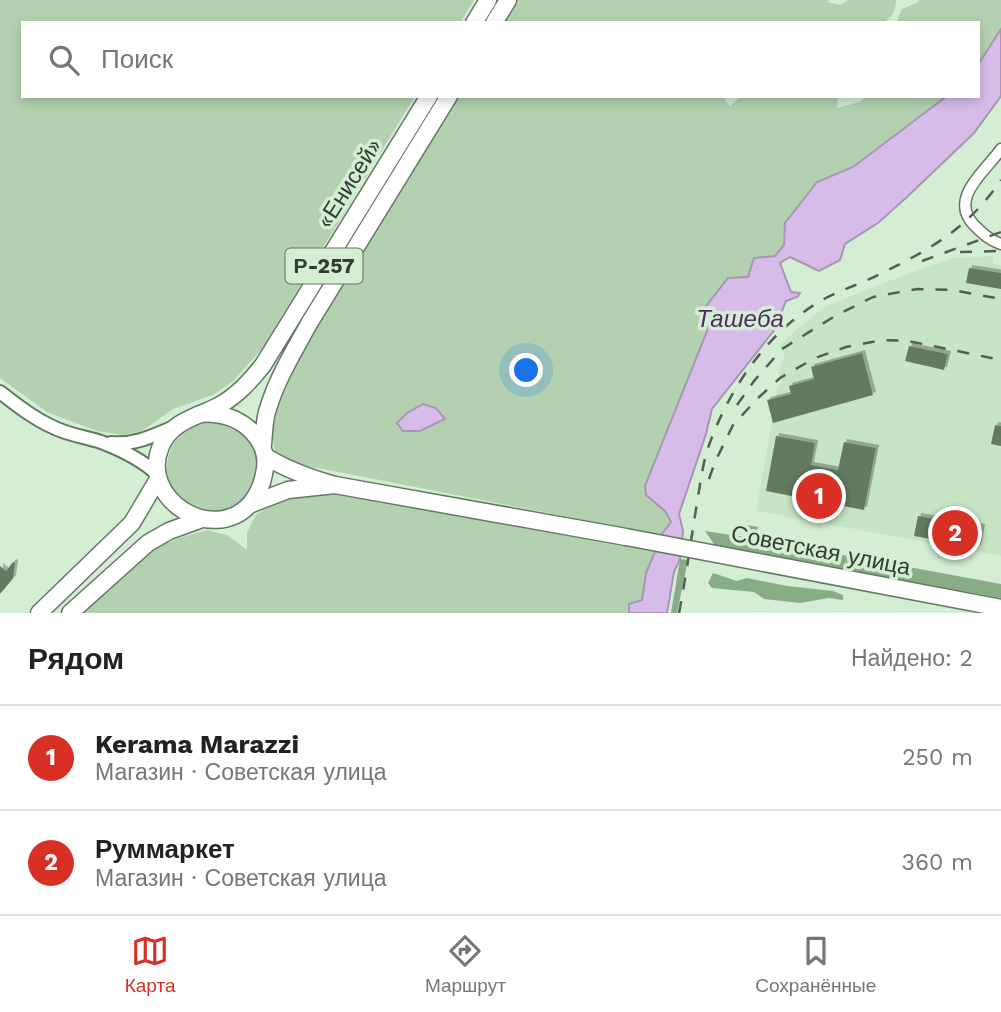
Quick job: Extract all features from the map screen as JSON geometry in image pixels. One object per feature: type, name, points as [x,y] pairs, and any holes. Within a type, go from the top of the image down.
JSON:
[{"type":"main road","points":[[475,21],[488,0]]},
{"type":"main road","points":[[495,21],[508,0]]},
{"type":"main road","name":"«Енисей»","points":[[176,426],[221,405],[243,387],[263,365],[428,98]]},
{"type":"main road","name":"«Енисей»","points":[[250,505],[262,485],[266,469],[266,415],[275,388],[310,322],[448,98]]},
{"type":"main road","points":[[197,415],[213,414],[237,420],[256,435],[264,451],[280,465],[335,485]]},
{"type":"main road","points":[[176,426],[166,436],[160,448],[158,477],[164,493],[188,514],[202,519],[229,517],[250,505],[288,490],[335,485]]},
{"type":"main road","points":[[39,613],[128,528],[158,477]]},
{"type":"main road","name":"Советская улица","points":[[335,485],[1001,608]]},
{"type":"main road","points":[[70,613],[148,543],[169,531],[202,519]]},
{"type":"street","points":[[1001,149],[965,197],[965,210],[969,220],[986,237],[1001,244]]},
{"type":"street","points":[[0,391],[27,412],[62,431],[129,454],[146,464],[158,477]]},
{"type":"street","points":[[100,442],[133,443],[176,426]]},
{"type":"shaded area","points":[[0,0],[474,0],[461,21],[21,21],[21,98],[414,98],[261,350],[233,381],[213,395],[173,409],[142,431],[123,435],[97,431],[47,412],[0,378]]},
{"type":"shaded area","points":[[516,0],[830,0],[827,2],[840,5],[848,0],[896,0],[893,13],[886,21],[503,21]]},
{"type":"shaded area","points":[[1001,0],[1001,29],[980,62],[980,21],[898,21],[902,9],[918,2]]},
{"type":"shaded area","points":[[456,98],[725,98],[730,106],[739,98],[838,98],[837,108],[860,102],[863,98],[944,98],[853,167],[817,182],[785,223],[785,245],[775,257],[754,258],[748,277],[707,331],[645,486],[646,495],[665,511],[671,522],[661,535],[287,462],[275,452],[272,433],[279,402],[317,327]]},
{"type":"shaded area","points":[[993,256],[993,264],[1001,265],[1001,556],[756,511],[778,387],[783,382],[778,374],[785,353],[779,346],[826,306],[954,258]]},
{"type":"shaded area","points":[[213,422],[230,426],[245,436],[255,451],[259,468],[255,485],[245,500],[230,510],[213,514],[196,510],[181,500],[171,485],[167,468],[171,451],[181,436],[196,426]]},
{"type":"shaded area","points":[[336,494],[655,552],[646,573],[642,600],[629,604],[629,613],[82,613],[154,548],[207,530],[227,535],[247,550],[247,533],[255,516],[267,508],[292,496]]},
{"type":"shaded area","points":[[747,525],[758,527],[756,539],[1001,584],[1001,598],[716,547],[705,531],[745,537]]},
{"type":"shaded area","points":[[680,559],[688,560],[677,613],[671,613]]},
{"type":"shaded area","points":[[713,573],[737,581],[747,578],[833,591],[843,595],[843,600],[829,598],[800,603],[764,599],[754,592],[712,588],[708,583]]},
{"type":"water","name":"Ташеба","points":[[1001,29],[1001,96],[974,133],[878,223],[845,244],[840,260],[819,271],[790,257],[780,263],[791,292],[800,293],[786,301],[782,311],[783,319],[712,409],[679,514],[683,531],[680,559],[674,572],[667,613],[629,613],[629,604],[642,600],[646,573],[661,535],[671,522],[665,511],[646,495],[645,486],[707,331],[704,309],[728,278],[748,277],[754,258],[775,256],[784,245],[785,223],[817,182],[853,167],[944,98],[980,98],[980,62]]},
{"type":"water","points":[[423,404],[436,408],[445,419],[420,431],[403,431],[397,423],[407,413]]},
{"type":"building","points":[[969,268],[1001,273],[1001,289],[966,283]]},
{"type":"building","points":[[909,346],[948,354],[944,370],[905,361]]},
{"type":"building","points":[[862,353],[873,395],[773,423],[767,400],[791,394],[789,386],[814,379],[811,367]]},
{"type":"building","points":[[995,425],[1001,426],[1001,446],[991,444]]},
{"type":"building","points":[[776,436],[815,443],[811,465],[838,470],[844,442],[876,448],[864,510],[766,491]]},
{"type":"building","points":[[918,516],[982,527],[978,548],[914,536]]},
{"type":"building","points":[[13,562],[13,578],[0,594],[0,566],[6,571]]},
{"type":"railway","points":[[679,613],[707,451],[726,406],[752,364],[785,327],[804,312],[831,295],[900,264],[949,235],[976,211],[1001,180]]},
{"type":"railway","points":[[922,261],[1001,232]]},
{"type":"railway","points":[[960,252],[1001,251]]},
{"type":"railway","points":[[737,405],[782,349],[835,316],[873,297],[917,289],[952,290],[1001,299]]},
{"type":"railway","points":[[709,479],[733,425],[780,378],[815,358],[846,347],[883,340],[908,341],[1001,360]]},
{"type":"place","name":"Kerama Marazzi","points":[[819,496]]},
{"type":"place","name":"Руммаркет","points":[[955,533]]}]
